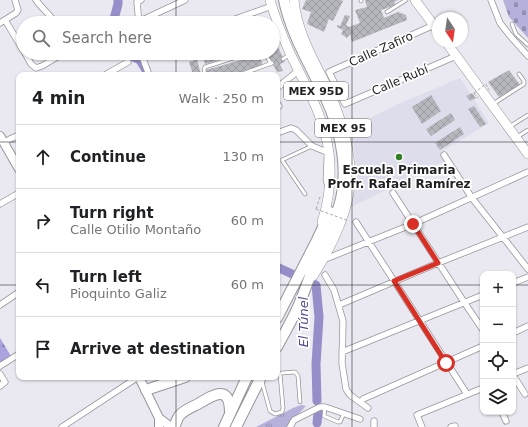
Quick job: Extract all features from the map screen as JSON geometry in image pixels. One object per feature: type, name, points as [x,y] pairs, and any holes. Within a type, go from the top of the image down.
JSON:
[{"type":"highway","name":"MEX 95D","points":[[284,0],[297,54],[324,108],[329,122],[336,155],[337,178],[335,198],[316,242]]},
{"type":"highway","name":"MEX 95D","points":[[273,2],[291,31],[336,122],[343,163],[340,202],[331,228],[316,261],[297,310],[280,341]]},
{"type":"highway","name":"MEX 95","points":[[280,314],[316,261],[316,242]]},
{"type":"highway","points":[[146,390],[176,380]]},
{"type":"highway","points":[[224,427],[246,380]]},
{"type":"highway","points":[[236,427],[260,380]]},
{"type":"highway","points":[[174,427],[179,416],[185,411],[210,397],[219,394],[226,396],[230,402],[230,414]]},
{"type":"main road","name":"MEX 95","points":[[294,0],[297,22],[302,36],[335,103],[349,162],[349,188],[347,202],[337,230],[316,261]]},
{"type":"main road","points":[[415,0],[432,23]]},
{"type":"main road","name":"MEX 95","points":[[273,2],[277,16]]},
{"type":"main road","name":"MEX 95","points":[[280,30],[287,57],[299,70],[319,112],[329,154],[329,190],[323,221],[316,242]]},
{"type":"main road","points":[[450,48],[528,154]]},
{"type":"main road","points":[[2,140],[16,164]]},
{"type":"main road","points":[[141,380],[159,418],[159,427]]},
{"type":"main road","points":[[159,418],[171,427]]},
{"type":"street","points":[[15,0],[18,10],[16,13],[2,21],[16,40]]},
{"type":"street","points":[[36,0],[41,8],[51,16]]},
{"type":"street","points":[[138,16],[137,2],[141,0]]},
{"type":"street","points":[[152,16],[185,0]]},
{"type":"street","points":[[491,0],[500,23],[528,56]]},
{"type":"street","points":[[240,16],[273,2]]},
{"type":"street","name":"Calle Zafiro","points":[[345,104],[329,72],[432,30]]},
{"type":"street","name":"Calle Rubí","points":[[345,104],[456,56]]},
{"type":"street","points":[[29,60],[36,68],[52,60]]},
{"type":"street","points":[[143,60],[148,72]]},
{"type":"street","points":[[110,72],[128,62]]},
{"type":"street","points":[[280,86],[299,70]]},
{"type":"street","points":[[280,132],[291,128],[296,130],[312,146],[329,154]]},
{"type":"street","points":[[2,140],[16,136]]},
{"type":"street","points":[[444,155],[472,198],[528,269]]},
{"type":"street","points":[[316,261],[413,224],[528,172]]},
{"type":"street","points":[[393,193],[480,326]]},
{"type":"street","points":[[0,204],[16,195]]},
{"type":"street","points":[[356,222],[467,394]]},
{"type":"street","points":[[339,306],[394,281],[528,227]]},
{"type":"street","points":[[325,275],[334,290],[343,321],[342,352],[346,389],[350,395],[368,408]]},
{"type":"street","points":[[516,282],[528,277]]},
{"type":"street","points":[[0,305],[16,294]]},
{"type":"street","points":[[342,352],[480,296]]},
{"type":"street","points":[[516,332],[528,326]]},
{"type":"street","points":[[363,399],[480,347]]},
{"type":"street","points":[[0,366],[16,356]]},
{"type":"street","points":[[516,374],[528,368]]},
{"type":"street","points":[[0,374],[5,382],[0,386]]},
{"type":"street","points":[[516,379],[525,394]]},
{"type":"street","points":[[62,427],[134,380]]},
{"type":"street","points":[[422,427],[417,415],[480,389]]},
{"type":"street","points":[[290,427],[294,420],[320,407],[325,407],[360,420]]},
{"type":"street","points":[[503,415],[506,422]]},
{"type":"lane","points":[[387,12],[406,0]]},
{"type":"lane","points":[[512,24],[516,34],[528,45]]},
{"type":"lane","points":[[205,72],[205,67],[227,60]]},
{"type":"lane","points":[[247,72],[271,64],[269,60]]},
{"type":"lane","points":[[492,105],[524,84],[519,74]]},
{"type":"lane","points":[[508,127],[528,115]]},
{"type":"lane","points":[[516,138],[528,130]]},
{"type":"lane","points":[[305,194],[282,160],[312,146]]},
{"type":"lane","points":[[280,376],[282,373],[297,373],[300,402]]},
{"type":"lane","points":[[262,380],[272,414],[282,412],[283,410],[279,380]]},
{"type":"lane","points":[[325,407],[324,416],[338,422],[340,422],[344,414]]},
{"type":"path","points":[[477,98],[474,93],[486,84],[490,89]]},
{"type":"path","points":[[320,197],[316,209],[349,221]]},
{"type":"shaded area","name":"Escuela Primaria Profr. Rafael Ramírez","points":[[460,78],[489,123],[441,152],[446,161],[351,207],[356,167],[352,127],[405,101]]},
{"type":"green space","points":[[503,0],[528,0],[528,38],[509,17]]},
{"type":"green space","points":[[0,338],[11,356],[0,363]]},
{"type":"green space","points":[[301,405],[306,406],[288,427],[256,427],[293,408]]},
{"type":"building","points":[[306,0],[343,1],[333,21],[329,19],[324,32],[307,24],[311,12],[302,9]]},
{"type":"building","points":[[365,0],[398,0],[394,2],[396,5],[381,10],[384,18],[398,12],[406,15],[407,20],[352,42],[350,34],[347,38],[341,34],[343,30],[337,27],[337,25],[340,26],[345,15],[350,16],[346,25],[349,27],[360,23],[355,10],[367,7]]},
{"type":"building","points":[[280,51],[285,62],[280,64],[283,71],[277,72],[271,60],[280,60]]},
{"type":"building","points":[[197,60],[200,72],[192,72],[189,62]]},
{"type":"building","points":[[204,60],[218,60],[205,64]]},
{"type":"building","points":[[241,60],[261,60],[263,65],[241,72],[206,72],[206,70]]},
{"type":"building","points":[[509,70],[520,85],[499,97],[488,82]]},
{"type":"building","points":[[472,93],[476,98],[470,101],[466,96]]},
{"type":"building","points":[[431,95],[441,111],[422,124],[412,107]]},
{"type":"building","points":[[474,106],[486,124],[480,127],[468,109]]},
{"type":"building","points":[[451,113],[455,120],[431,136],[426,129]]},
{"type":"building","points":[[460,127],[464,134],[440,150],[435,143]]},
{"type":"waterway","name":"El Túnel","points":[[115,16],[118,0]]},
{"type":"waterway","name":"El Túnel","points":[[140,60],[146,70]]},
{"type":"waterway","name":"El Túnel","points":[[280,268],[316,285],[319,317],[316,364],[317,401]]},
{"type":"waterway","name":"El Túnel","points":[[317,423],[318,413]]},
{"type":"place","name":"Escuela Primaria Profr. Rafael Ramírez","points":[[399,157]]},
{"type":"route","points":[[413,224],[438,263],[394,281],[446,363]]}]
